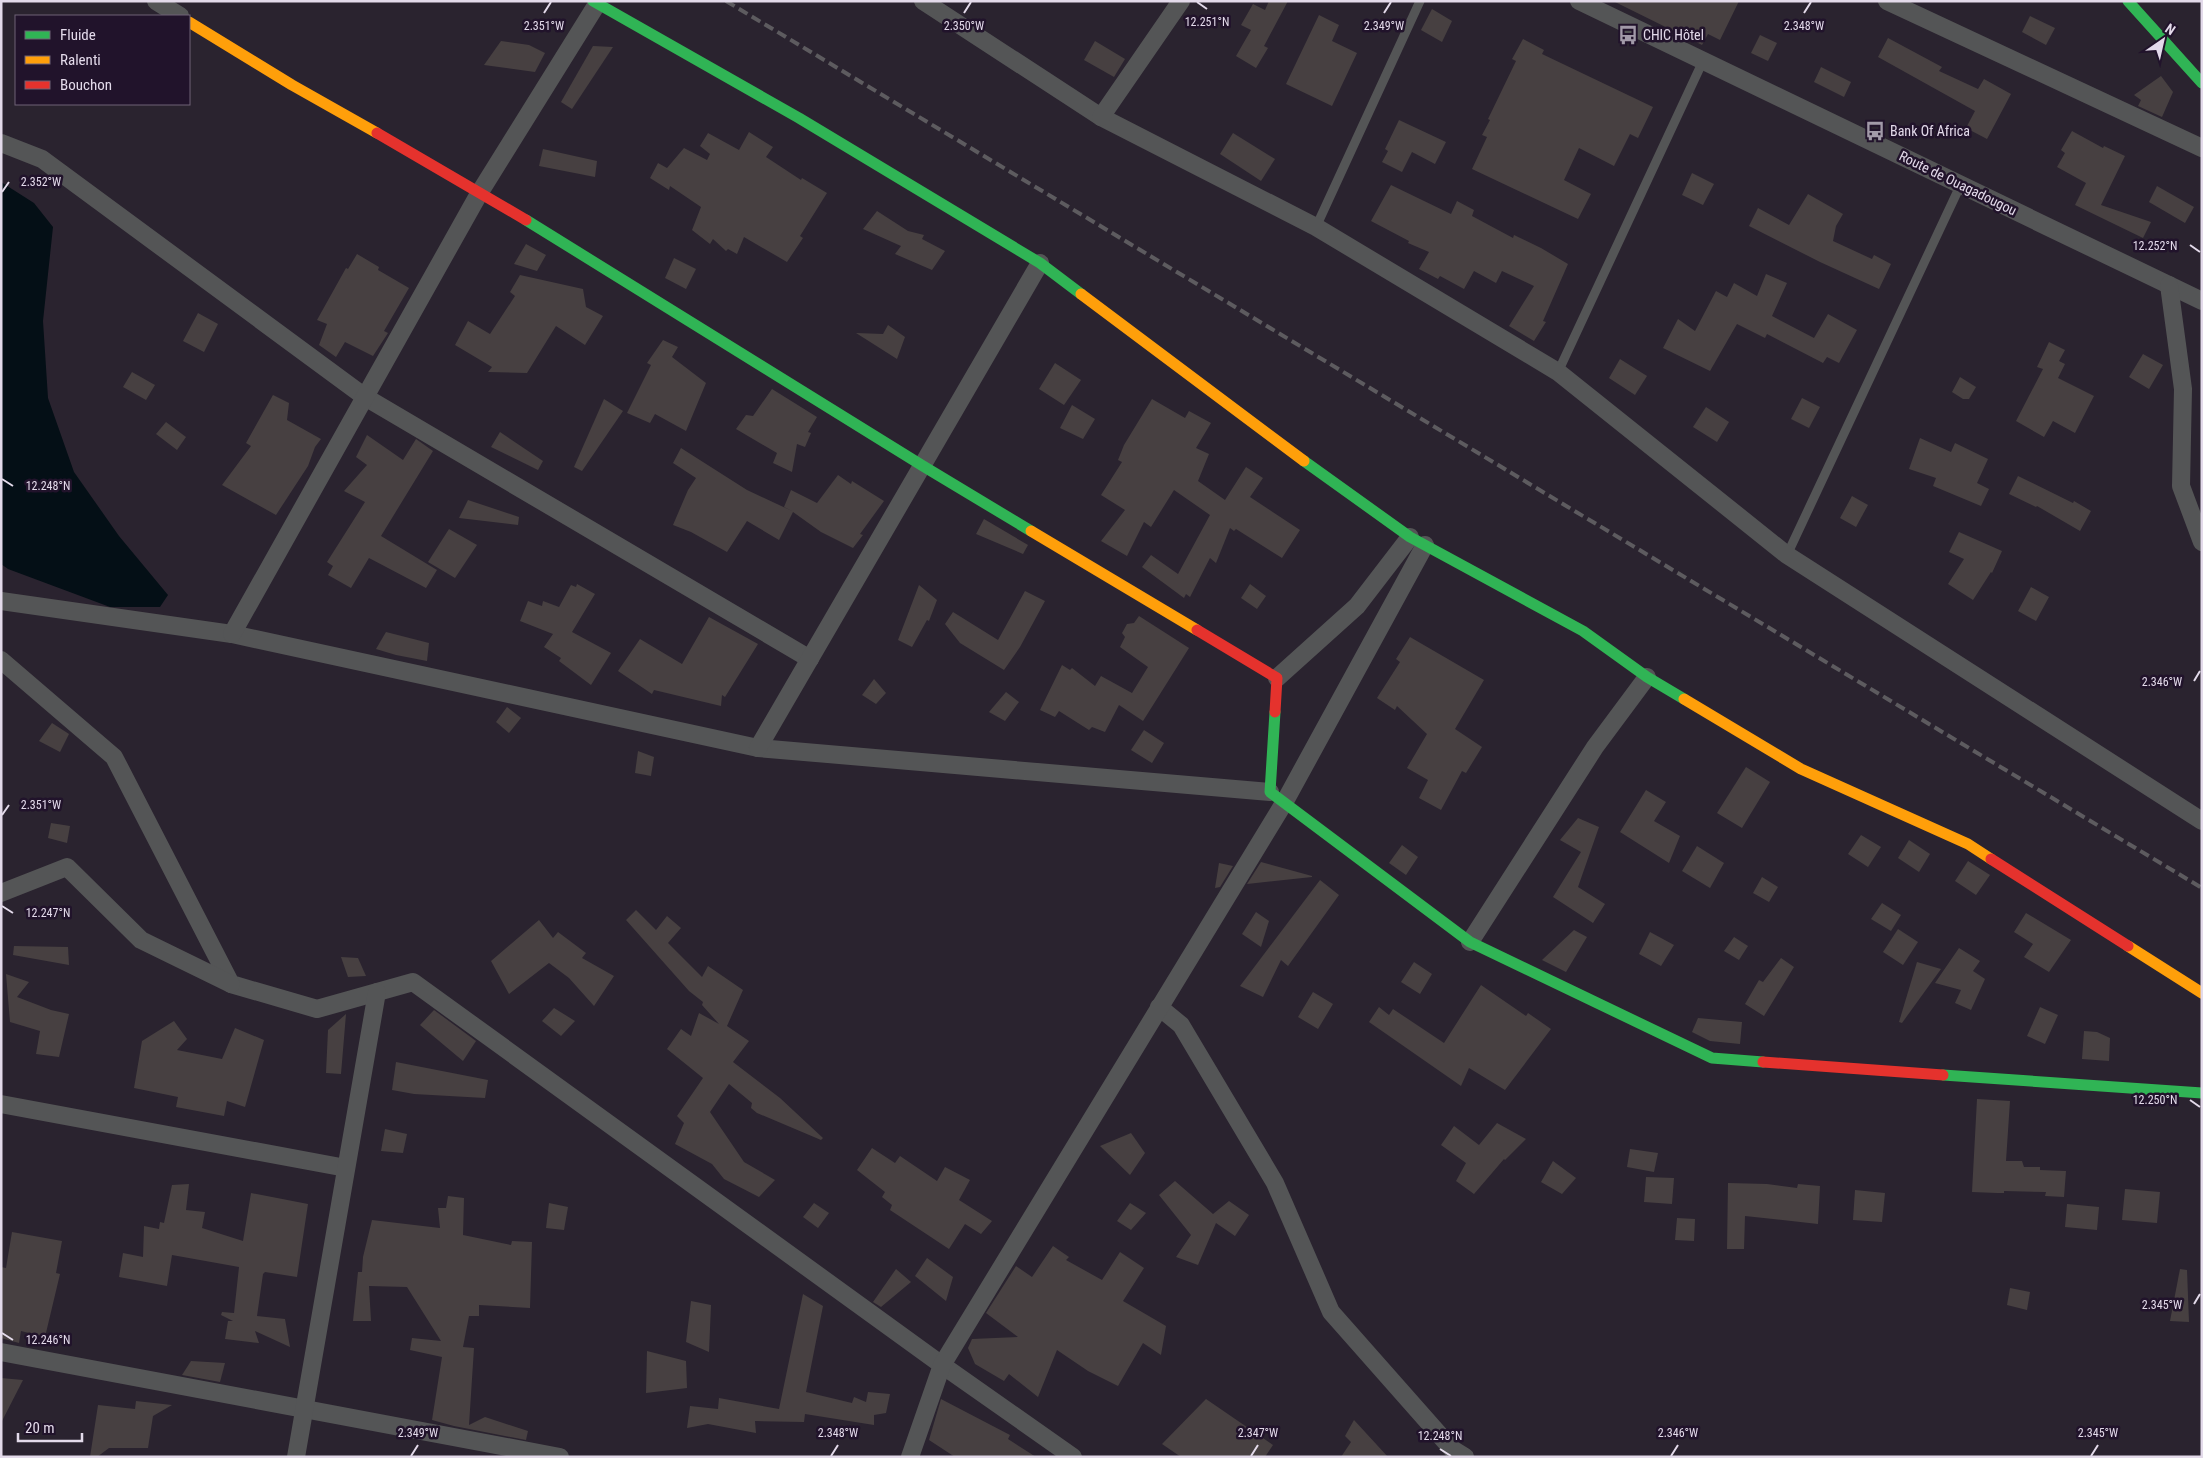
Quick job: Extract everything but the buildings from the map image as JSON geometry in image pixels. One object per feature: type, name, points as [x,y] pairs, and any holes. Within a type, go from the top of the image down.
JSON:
[{"type":"street","points":[[156,1],[178,15]]},
{"type":"street","points":[[923,1],[1101,117],[1316,227],[1558,372],[1787,556],[2202,821]]},
{"type":"street","points":[[1101,117],[1182,1]]},
{"type":"street","name":"Route de Ouagadougou","points":[[1579,1],[2202,301]]},
{"type":"street","points":[[1887,1],[2202,148]]},
{"type":"street","points":[[2128,1],[2202,83]]},
{"type":"street","points":[[232,634],[480,192],[595,2],[800,118],[1040,263],[1255,426],[1418,541],[1583,631],[1647,677],[1801,769],[1968,844],[2202,993]]},
{"type":"street","points":[[190,23],[292,85],[480,192],[610,270],[924,466],[1277,678]]},
{"type":"street","points":[[1,143],[42,158],[365,397],[810,659]]},
{"type":"street","points":[[758,748],[924,466],[1040,263]]},
{"type":"street","points":[[2169,285],[2183,389],[2181,486],[2202,542]]},
{"type":"street","points":[[1277,797],[1277,678],[1357,606],[1418,541]]},
{"type":"street","points":[[910,1457],[942,1364],[1159,1007],[1418,541]]},
{"type":"street","points":[[1,601],[232,634],[758,748],[1277,797],[1470,942],[1712,1058],[2096,1087],[2202,1093]]},
{"type":"street","points":[[1,660],[114,757],[231,984]]},
{"type":"street","points":[[1470,942],[1595,747],[1647,677]]},
{"type":"street","points":[[1,893],[67,867],[141,940],[231,984],[317,1009],[413,982],[942,1364],[1074,1457]]},
{"type":"street","points":[[296,1457],[377,992]]},
{"type":"street","points":[[1159,1007],[1181,1025],[1276,1183],[1331,1312],[1452,1449],[1465,1457]]},
{"type":"street","points":[[1,1104],[346,1168]]},
{"type":"street","points":[[1,1352],[560,1457]]},
{"type":"lane","points":[[1316,227],[1420,1]]},
{"type":"lane","points":[[1558,372],[1703,60]]},
{"type":"lane","points":[[1787,556],[1961,184]]},
{"type":"shaded area","points":[[1,182],[34,203],[53,227],[43,321],[48,398],[74,472],[119,536],[168,595],[160,607],[110,607],[8,569],[1,564]]},
{"type":"railway","points":[[726,1],[2202,888]]},
{"type":"traffic: fast","points":[[593,1],[799,118],[1040,263],[1081,294]]},
{"type":"traffic: fast","points":[[2128,1],[2202,83]]},
{"type":"traffic: fast","points":[[526,220],[1031,531]]},
{"type":"traffic: fast","points":[[1304,461],[1410,537],[1583,631],[1647,677],[1684,699]]},
{"type":"traffic: fast","points":[[1275,712],[1270,792],[1470,942],[1712,1058],[1763,1062]]},
{"type":"traffic: fast","points":[[1943,1075],[2202,1093]]},
{"type":"traffic: slow","points":[[190,23],[292,85],[377,133]]},
{"type":"traffic: slow","points":[[1081,294],[1304,461]]},
{"type":"traffic: slow","points":[[1031,531],[1197,630]]},
{"type":"traffic: slow","points":[[1684,699],[1801,769],[1968,844],[1991,859]]},
{"type":"traffic: slow","points":[[2128,946],[2202,993]]},
{"type":"traffic: jam","points":[[377,133],[526,220]]},
{"type":"traffic: jam","points":[[1197,630],[1277,678],[1275,712]]},
{"type":"traffic: jam","points":[[1991,859],[2128,946]]},
{"type":"traffic: jam","points":[[1763,1062],[1943,1075]]},
{"type":"place","name":"CHIC Hôtel","points":[[1628,35]]},
{"type":"place","name":"Bank Of Africa","points":[[1875,131]]}]
